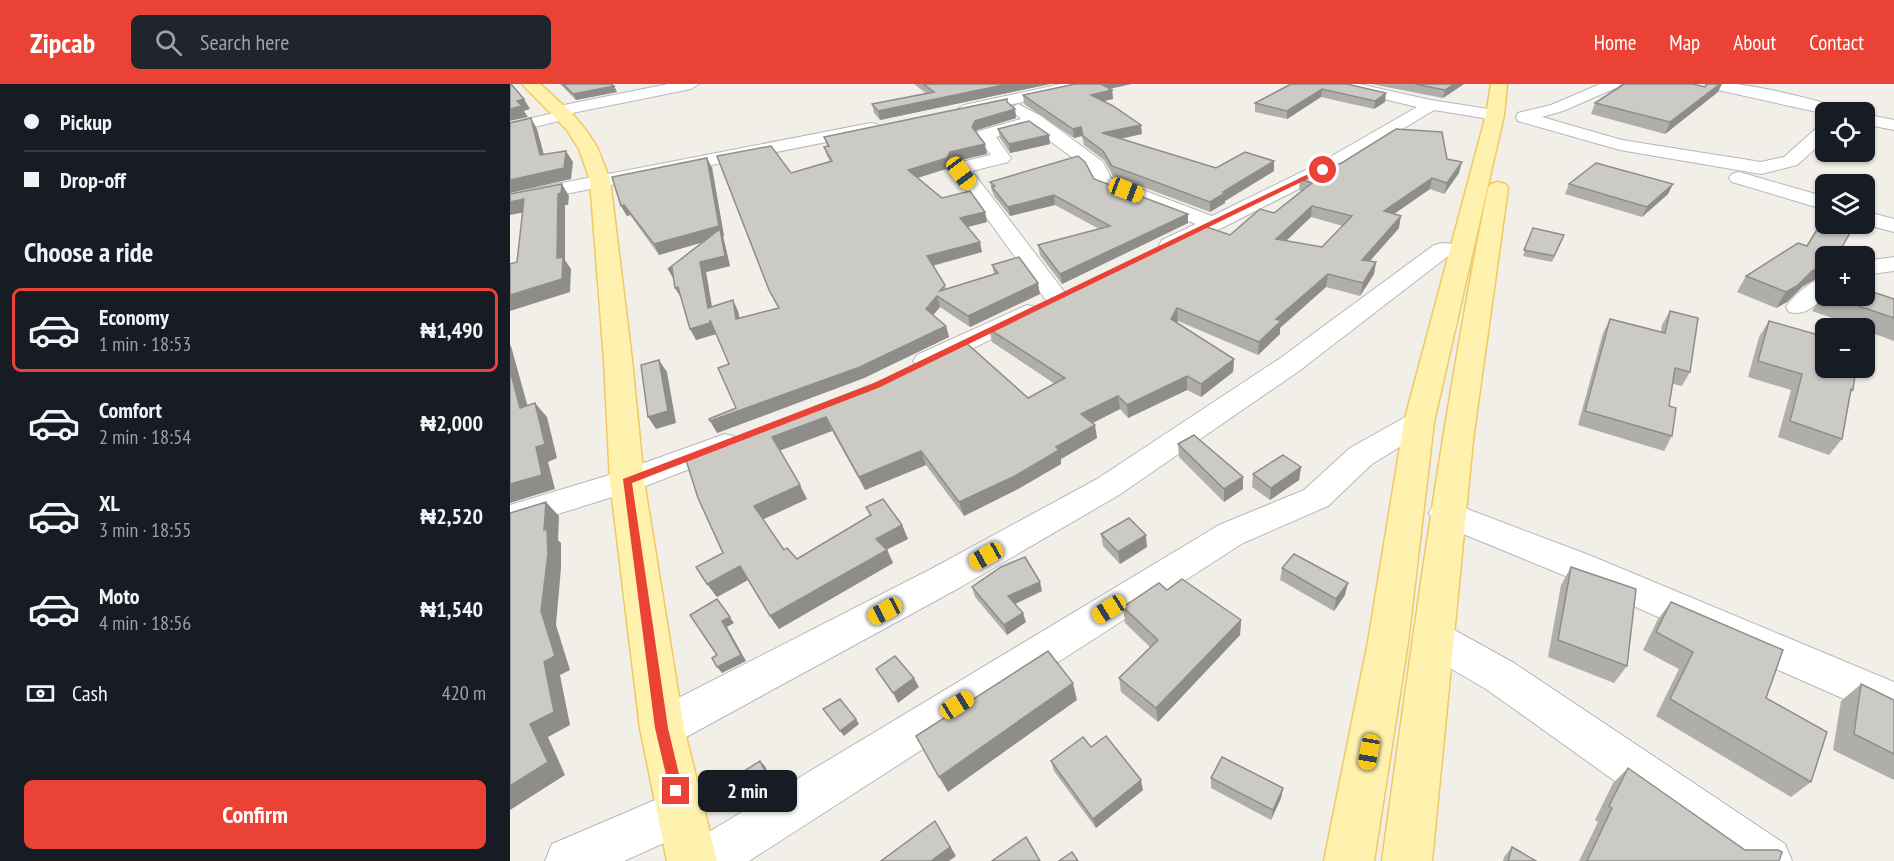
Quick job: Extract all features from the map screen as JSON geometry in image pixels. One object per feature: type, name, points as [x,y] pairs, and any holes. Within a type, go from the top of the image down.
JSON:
[{"type":"main road","points":[[530,84],[562,112],[592,152],[600,180],[618,360],[627,481],[662,728],[692,861]]},
{"type":"main road","points":[[1349,861],[1388,642],[1419,422],[1461,250],[1516,84]]},
{"type":"main road","points":[[1407,861],[1446,513],[1477,295],[1508,108]]},
{"type":"street","points":[[510,128],[562,112],[691,84]]},
{"type":"street","points":[[943,115],[1082,84]]},
{"type":"street","points":[[1339,84],[1431,105],[1508,108],[1557,108],[1613,84]]},
{"type":"street","points":[[1713,84],[1815,105]]},
{"type":"street","points":[[1550,92],[1557,108]]},
{"type":"street","points":[[1006,101],[1096,166],[1103,182],[1215,224]]},
{"type":"street","points":[[1152,253],[1323,170],[1431,105]]},
{"type":"street","points":[[1508,108],[1620,145],[1815,201]]},
{"type":"street","points":[[907,371],[1067,293],[960,168],[1002,158],[985,135],[1035,120]]},
{"type":"street","points":[[1875,121],[1893,123]]},
{"type":"street","points":[[510,199],[887,126]]},
{"type":"street","points":[[1620,145],[1737,166],[1776,168],[1790,164],[1815,140]]},
{"type":"street","points":[[1875,220],[1894,226]]},
{"type":"street","points":[[662,728],[946,578],[1108,487],[1289,365],[1442,250],[1461,250]]},
{"type":"street","points":[[1875,267],[1894,264]]},
{"type":"street","points":[[1797,307],[1815,292]]},
{"type":"street","points":[[706,861],[1231,534],[1316,498],[1361,456],[1419,422]]},
{"type":"street","points":[[510,517],[627,481],[745,436]]},
{"type":"street","points":[[1446,513],[1576,565],[1894,702]]},
{"type":"street","points":[[1433,638],[1500,676],[1768,861]]},
{"type":"street","points":[[569,861],[681,812]]},
{"type":"building","points":[[510,84],[524,99],[517,101],[522,106],[510,109]]},
{"type":"building","points":[[563,84],[611,84],[614,86],[573,94]]},
{"type":"building","points":[[923,84],[1008,84],[878,111],[872,104],[934,92]]},
{"type":"building","points":[[1075,84],[1101,84],[1112,90],[1091,95],[1113,106],[1141,125],[1102,133],[1216,168],[1245,152],[1274,161],[1210,202],[1112,166],[1103,151],[1083,136],[1081,127],[1073,129],[1023,95]]},
{"type":"building","points":[[1291,84],[1347,84],[1386,93],[1375,101],[1322,89],[1287,111],[1255,103]]},
{"type":"building","points":[[1415,84],[1454,84],[1445,90]]},
{"type":"building","points":[[1624,84],[1693,84],[1705,87],[1707,84],[1720,84],[1670,122],[1595,103]]},
{"type":"building","points":[[1007,99],[1007,102],[1015,109],[975,121],[972,127],[985,144],[950,152],[947,158],[908,170],[942,198],[970,191],[985,212],[960,218],[980,242],[927,256],[945,285],[940,291],[998,273],[992,265],[1019,257],[1038,283],[968,316],[937,296],[926,309],[946,326],[860,367],[710,421],[709,419],[736,408],[718,368],[729,364],[710,320],[710,323],[690,329],[678,287],[675,288],[672,268],[668,269],[720,229],[725,256],[700,262],[708,308],[733,300],[736,319],[779,308],[769,290],[717,156],[771,146],[791,173],[832,161],[824,147],[829,146],[824,137]]},
{"type":"building","points":[[531,118],[540,155],[566,151],[564,168],[510,180],[510,123]]},
{"type":"building","points":[[1029,121],[1049,135],[1009,144],[998,129]]},
{"type":"building","points":[[1396,129],[1442,132],[1447,159],[1462,162],[1447,183],[1432,178],[1384,211],[1401,216],[1362,260],[1376,262],[1363,283],[1328,274],[1276,319],[1281,321],[1259,342],[1177,308],[1171,319],[1234,359],[1201,384],[1187,376],[1127,405],[1118,396],[1081,414],[1095,425],[1056,447],[1059,450],[1015,476],[959,502],[921,451],[859,477],[826,417],[772,437],[800,485],[754,506],[784,550],[787,548],[797,559],[871,515],[866,507],[883,499],[902,525],[876,539],[887,550],[770,616],[740,566],[707,584],[696,567],[723,553],[698,498],[685,457],[881,381],[964,341],[1028,398],[1065,378],[989,329],[1204,226],[1230,235],[1260,209],[1274,213],[1312,183],[1300,179],[1335,163],[1340,164]],"holes":[[[1312,206],[1352,216],[1322,247],[1276,239]]]},
{"type":"building","points":[[1078,156],[1085,162],[1094,179],[1188,214],[1060,274],[1038,245],[1110,226],[1054,195],[1008,207],[990,182]]},
{"type":"building","points":[[707,158],[719,226],[654,244],[624,205],[621,206],[612,177]]},
{"type":"building","points":[[1596,163],[1673,184],[1647,207],[1569,184]]},
{"type":"building","points":[[562,184],[561,193],[558,194],[557,258],[563,257],[562,279],[510,295],[510,264],[517,262],[524,199],[510,202],[510,194]]},
{"type":"building","points":[[1533,228],[1564,235],[1554,256],[1524,250]]},
{"type":"building","points":[[1815,233],[1849,234],[1843,246],[1815,246],[1815,269],[1797,286],[1786,292],[1746,276],[1798,243],[1807,246]]},
{"type":"building","points":[[1875,293],[1894,299],[1894,318],[1859,306],[1875,306]]},
{"type":"building","points":[[1670,311],[1698,318],[1690,372],[1675,368],[1669,406],[1676,408],[1672,436],[1585,411],[1610,319],[1665,333]]},
{"type":"building","points":[[1769,321],[1815,334],[1815,378],[1855,378],[1842,439],[1790,421],[1802,374],[1758,361]]},
{"type":"building","points":[[659,360],[668,411],[648,417],[641,365]]},
{"type":"building","points":[[510,370],[520,408],[535,403],[545,444],[536,447],[542,475],[510,484]]},
{"type":"building","points":[[1194,435],[1243,477],[1224,489],[1178,444]]},
{"type":"building","points":[[1283,455],[1301,467],[1271,488],[1253,474]]},
{"type":"building","points":[[546,502],[544,530],[547,529],[548,554],[541,611],[555,656],[544,662],[554,712],[530,724],[548,762],[510,786],[510,513]]},
{"type":"building","points":[[1129,518],[1146,535],[1118,552],[1101,534]]},
{"type":"building","points":[[1294,554],[1348,583],[1336,599],[1282,568]]},
{"type":"building","points":[[1025,557],[1040,582],[1008,596],[1023,613],[1004,625],[972,587],[1001,567]]},
{"type":"building","points":[[1571,567],[1636,589],[1627,666],[1558,640]]},
{"type":"building","points":[[1182,579],[1241,620],[1156,708],[1119,678],[1158,640],[1123,607],[1159,583],[1167,590]]},
{"type":"building","points":[[717,599],[730,617],[722,621],[741,655],[717,667],[712,658],[717,655],[690,615]]},
{"type":"building","points":[[1671,602],[1783,650],[1766,698],[1827,732],[1811,782],[1670,699],[1693,652],[1656,632]]},
{"type":"building","points":[[1048,651],[1073,683],[939,777],[916,736]]},
{"type":"building","points":[[895,656],[914,678],[893,693],[876,669]]},
{"type":"building","points":[[1861,684],[1894,700],[1894,754],[1854,734]]},
{"type":"building","points":[[840,699],[856,719],[840,731],[823,709]]},
{"type":"building","points":[[1106,736],[1141,780],[1093,819],[1051,761],[1083,737],[1091,747]]},
{"type":"building","points":[[1222,757],[1283,788],[1273,810],[1211,778]]},
{"type":"building","points":[[760,761],[771,784],[738,804],[728,781]]},
{"type":"building","points":[[1628,768],[1745,850],[1782,852],[1779,861],[1587,861],[1612,808],[1609,806]]},
{"type":"building","points":[[935,821],[950,847],[931,861],[881,861]]},
{"type":"building","points":[[1026,837],[1040,861],[992,861]]},
{"type":"building","points":[[1512,847],[1536,861],[1508,861]]},
{"type":"building","points":[[1072,852],[1078,861],[1059,861]]},
{"type":"route","points":[[676,791],[662,728],[627,481],[875,386],[1323,170]]}]
